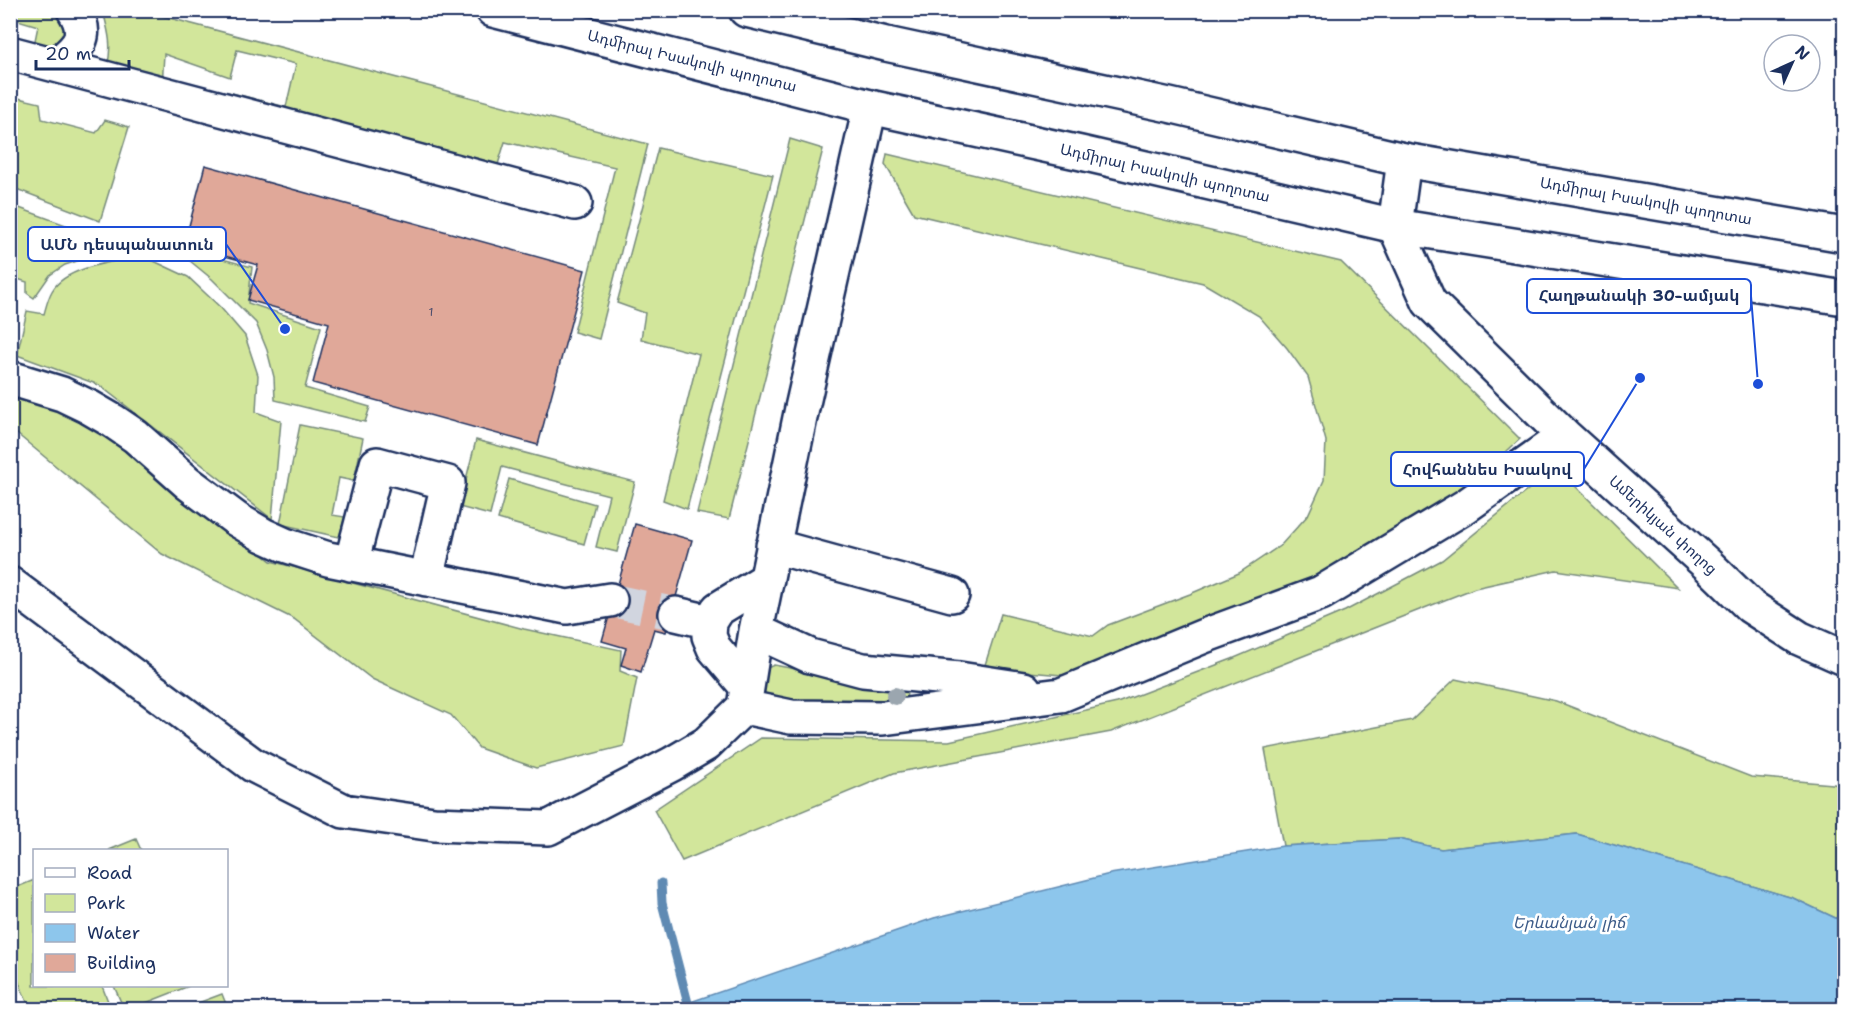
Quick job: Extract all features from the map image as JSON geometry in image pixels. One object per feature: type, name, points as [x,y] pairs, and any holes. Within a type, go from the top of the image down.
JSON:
[{"type":"main road","points":[[56,65],[75,50],[81,34],[82,22],[74,10]]},
{"type":"main road","name":"Ադմիրալ Իսակովի պողոտա","points":[[493,10],[870,107],[1395,226],[1845,298]]},
{"type":"main road","name":"Ադմիրալ Իսակովի պողոտա","points":[[746,10],[886,44],[1169,105],[1404,160],[1845,235]]},
{"type":"main road","points":[[10,53],[576,203]]},
{"type":"main road","points":[[10,584],[253,765],[344,811],[434,825],[548,828],[672,764],[706,744],[746,697],[756,631],[802,408],[870,107]]},
{"type":"main road","points":[[1395,226],[1404,160]]},
{"type":"main road","name":"Ամերիկյան փողոց","points":[[1395,226],[1429,302],[1566,436],[1750,606],[1799,638],[1845,658]]},
{"type":"main road","points":[[10,378],[62,394],[89,406],[135,436],[188,483],[236,519],[285,545],[328,559],[567,607],[610,600]]},
{"type":"main road","points":[[767,579],[718,609],[710,622],[709,636],[714,648],[746,697],[791,717],[883,718],[1061,695],[1204,636],[1321,593],[1466,506],[1566,436]]},
{"type":"main road","points":[[351,564],[377,464],[448,483],[426,579]]},
{"type":"main road","points":[[773,546],[952,595]]},
{"type":"main road","points":[[676,614],[710,622]]},
{"type":"main road","points":[[756,631],[810,656],[863,670],[959,679],[1061,695]]},
{"type":"green space","points":[[10,11],[53,11],[62,16],[66,29],[61,43],[51,52],[33,50],[38,26],[11,18]]},
{"type":"green space","points":[[103,11],[143,11],[648,144],[599,339],[574,332],[615,167],[505,142],[495,174],[228,104],[228,92],[286,107],[296,64],[237,50],[230,77],[164,54],[162,87],[107,66],[110,45]]},
{"type":"green space","points":[[10,96],[40,103],[42,119],[96,133],[105,120],[129,127],[100,221],[11,187]]},
{"type":"green space","points":[[790,139],[823,149],[729,519],[697,513]]},
{"type":"green space","points":[[658,148],[773,175],[687,509],[663,500],[699,354],[641,339],[645,313],[617,303]]},
{"type":"green space","points":[[887,154],[1341,262],[1520,439],[1468,487],[1316,581],[1073,676],[984,668],[1001,614],[1093,636],[1108,625],[1239,573],[1281,545],[1308,515],[1324,480],[1326,441],[1308,377],[1259,316],[1203,283],[914,214],[885,164]]},
{"type":"green space","points":[[11,205],[104,239],[105,252],[65,265],[50,275],[34,298],[27,293],[27,282],[11,277]]},
{"type":"green space","points":[[186,249],[252,267],[248,303],[321,327],[305,388],[370,407],[365,422],[275,400],[274,377],[267,350],[256,323],[212,279],[184,256]]},
{"type":"green space","points":[[143,256],[188,277],[221,308],[245,336],[258,375],[256,412],[281,421],[272,519],[99,385],[17,355],[27,311],[44,314],[52,291],[59,283],[80,270]]},
{"type":"green space","points":[[10,395],[61,412],[130,449],[271,561],[524,629],[621,650],[620,671],[637,678],[624,746],[536,768],[479,748],[451,715],[372,679],[294,619],[162,554],[11,429]]},
{"type":"green space","points":[[300,425],[363,438],[354,481],[339,478],[332,515],[345,517],[339,537],[280,524]]},
{"type":"green space","points":[[476,440],[635,482],[617,552],[596,547],[609,495],[502,467],[490,515],[459,507]]},
{"type":"green space","points":[[1556,467],[1678,588],[1556,570],[1475,588],[1111,732],[894,773],[682,861],[654,810],[761,738],[949,741],[1117,703],[1232,659],[1345,611],[1442,560]]},
{"type":"green space","points":[[509,479],[595,504],[584,544],[498,519]]},
{"type":"green space","points":[[774,665],[907,690],[906,704],[769,700],[759,694],[760,671]]},
{"type":"green space","points":[[1455,679],[1556,701],[1751,777],[1844,785],[1844,922],[1793,898],[1577,834],[1441,849],[1399,839],[1283,846],[1265,749],[1412,720]]},
{"type":"green space","points":[[136,839],[141,849],[111,849]]},
{"type":"green space","points":[[33,880],[33,987],[102,987],[111,1009],[30,1009],[11,963],[10,890]]},
{"type":"green space","points":[[114,987],[186,987],[128,1010],[124,1009]]},
{"type":"green space","points":[[222,994],[228,1009],[182,1009]]},
{"type":"water","name":"Երևանյան լիճ","points":[[1577,834],[1793,898],[1844,922],[1844,1009],[670,1009],[934,918],[1110,874],[1283,846],[1399,839],[1441,849]]},
{"type":"building","points":[[205,165],[585,270],[538,445],[313,383],[329,323],[248,300],[258,265],[184,245]]},
{"type":"building","points":[[635,524],[692,540],[666,632],[654,629],[641,672],[621,665],[626,648],[602,641]]},
{"type":"waterway","points":[[661,883],[662,903],[688,1003]]},
{"type":"tunnel","points":[[610,600],[676,614]]},
{"type":"place","name":"ԱՄՆ դեսպանատուն","points":[[285,329]]},
{"type":"place","name":"Հովհաննես Իսակով","points":[[1640,378]]},
{"type":"place","name":"Հաղթանակի 30-ամյակ","points":[[1758,384]]}]
